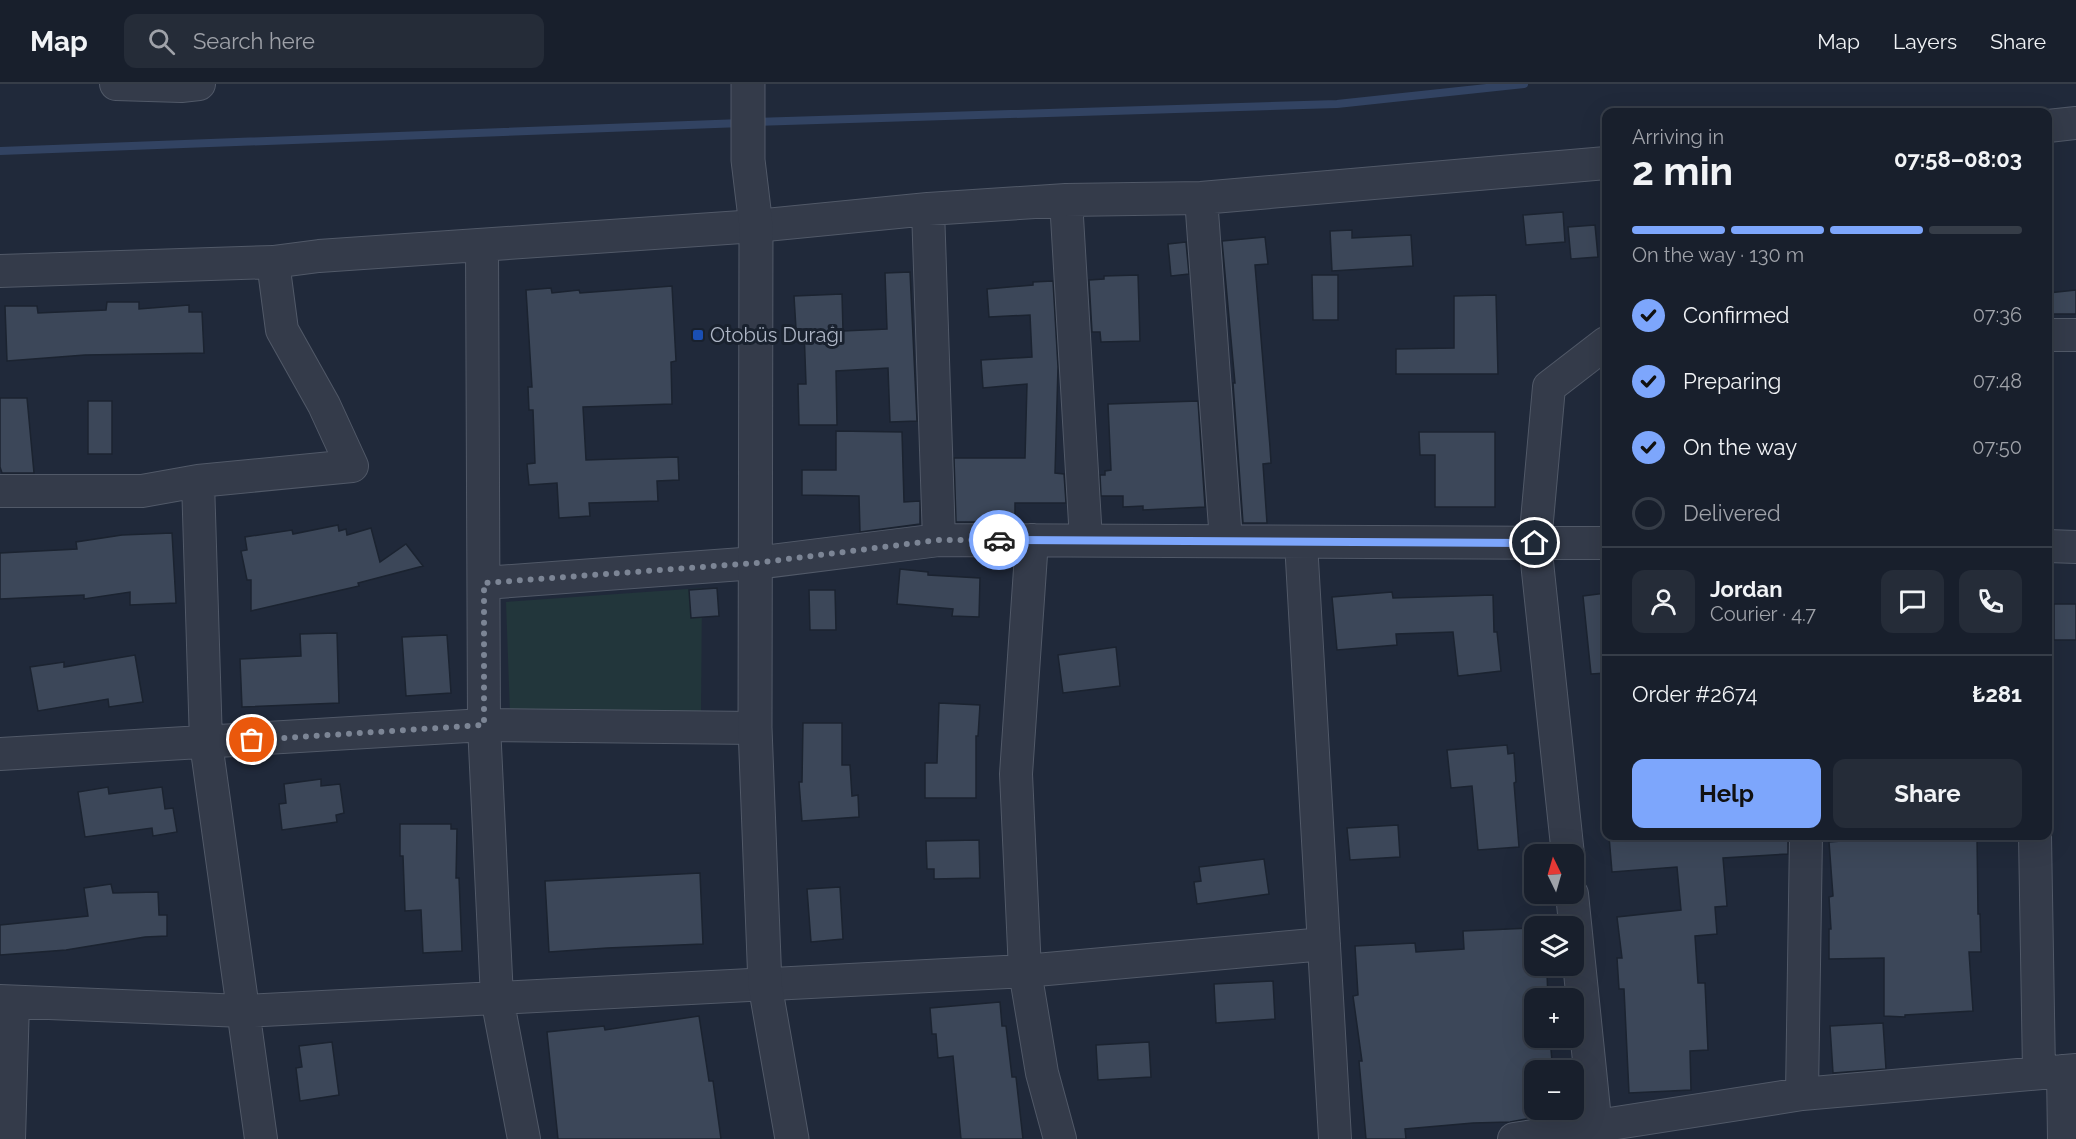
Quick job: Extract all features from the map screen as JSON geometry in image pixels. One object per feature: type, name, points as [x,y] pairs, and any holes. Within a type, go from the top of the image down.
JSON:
[{"type":"street","points":[[116,84],[181,86],[199,84]]},
{"type":"street","points":[[748,84],[748,160],[756,226],[755,728],[765,985],[792,1139]]},
{"type":"street","points":[[2052,126],[2076,123]]},
{"type":"street","points":[[0,271],[273,262],[319,256],[756,226],[928,209],[1066,200],[1202,198],[1602,163]]},
{"type":"street","points":[[1202,198],[1226,541]]},
{"type":"street","points":[[1066,200],[1086,540]]},
{"type":"street","points":[[928,209],[939,540]]},
{"type":"street","points":[[482,245],[484,725],[497,998],[524,1139]]},
{"type":"street","points":[[0,491],[142,491],[198,481],[352,466],[324,405],[282,330],[273,262]]},
{"type":"street","points":[[2052,335],[2076,335]]},
{"type":"street","points":[[1567,844],[1535,543],[1549,387],[1602,346]]},
{"type":"street","points":[[198,481],[206,743],[261,1139]]},
{"type":"street","points":[[484,583],[756,563],[939,540],[1602,543]]},
{"type":"street","points":[[1032,540],[1016,774],[1025,972],[1042,1073],[1060,1139]]},
{"type":"street","points":[[1301,542],[1335,1139]]},
{"type":"street","points":[[2052,546],[2076,547]]},
{"type":"street","points":[[0,754],[484,725],[755,728]]},
{"type":"street","points":[[1802,1094],[1806,840]]},
{"type":"street","points":[[2035,840],[2064,1139]]},
{"type":"street","points":[[1573,904],[1597,1133]]},
{"type":"street","points":[[9,1139],[6,1001],[243,1011],[1025,972],[1324,944]]},
{"type":"street","points":[[1514,1139],[1597,1133],[1802,1094],[2059,1071]]},
{"type":"green space","points":[[702,588],[701,713],[510,714],[506,602]]},
{"type":"building","points":[[1563,212],[1565,242],[1526,245],[1523,215]]},
{"type":"building","points":[[1595,225],[1598,257],[1571,259],[1568,227]]},
{"type":"building","points":[[1352,230],[1352,238],[1411,235],[1413,266],[1332,271],[1330,231]]},
{"type":"building","points":[[1265,237],[1268,264],[1255,265],[1271,463],[1263,464],[1267,523],[1243,523],[1233,383],[1235,383],[1222,241]]},
{"type":"building","points":[[1186,242],[1189,274],[1171,276],[1168,244]]},
{"type":"building","points":[[910,272],[917,421],[890,422],[888,368],[836,371],[837,425],[799,425],[798,384],[806,384],[804,329],[796,329],[794,296],[842,294],[843,331],[887,329],[885,273]]},
{"type":"building","points":[[1138,275],[1140,341],[1101,342],[1100,332],[1092,332],[1089,280],[1104,279],[1104,276]]},
{"type":"building","points":[[1312,275],[1338,275],[1338,320],[1313,320]]},
{"type":"building","points":[[1053,281],[1058,367],[1055,473],[1064,474],[1066,503],[1015,503],[1015,522],[956,522],[954,458],[1025,458],[1027,384],[983,388],[981,360],[1032,357],[1030,315],[989,317],[987,289]]},
{"type":"building","points":[[672,286],[676,361],[671,362],[672,404],[583,407],[586,460],[678,457],[679,480],[657,481],[658,501],[589,503],[590,516],[559,518],[557,483],[529,485],[527,464],[535,463],[533,410],[529,410],[528,387],[532,387],[526,290],[551,288],[552,293],[579,290],[580,293]]},
{"type":"building","points":[[2076,290],[2076,314],[2052,314],[2052,293]]},
{"type":"building","points":[[1496,295],[1498,374],[1396,374],[1396,349],[1454,348],[1454,296]]},
{"type":"building","points":[[107,302],[139,302],[139,309],[189,305],[189,312],[202,312],[204,353],[85,355],[7,361],[5,306],[37,306],[38,313],[106,310]]},
{"type":"building","points":[[0,398],[27,398],[34,473],[2,473],[0,467]]},
{"type":"building","points":[[88,401],[112,401],[112,454],[88,454]]},
{"type":"building","points":[[1198,401],[1205,507],[1143,510],[1143,506],[1123,507],[1123,496],[1101,496],[1100,475],[1105,475],[1105,471],[1111,470],[1108,404]]},
{"type":"building","points":[[836,431],[902,432],[904,502],[920,501],[920,524],[860,532],[859,496],[802,495],[802,470],[836,470]]},
{"type":"building","points":[[1419,432],[1495,432],[1495,507],[1435,507],[1435,455],[1420,455]]},
{"type":"building","points":[[338,525],[339,531],[346,529],[347,535],[371,528],[380,562],[406,544],[423,566],[358,583],[359,586],[251,611],[251,580],[247,580],[241,551],[247,550],[245,537],[292,530],[293,534]]},
{"type":"building","points":[[172,533],[176,603],[130,605],[130,592],[84,599],[84,595],[0,599],[0,553],[77,549],[76,542],[122,535]]},
{"type":"building","points":[[900,569],[928,572],[928,575],[980,578],[979,617],[952,616],[953,609],[897,604]]},
{"type":"building","points":[[717,588],[719,616],[691,618],[689,590]]},
{"type":"building","points":[[809,590],[835,590],[836,630],[810,630]]},
{"type":"building","points":[[1392,592],[1393,598],[1493,595],[1494,632],[1497,632],[1501,671],[1458,676],[1453,632],[1396,634],[1397,645],[1337,650],[1332,597]]},
{"type":"building","points":[[1602,594],[1602,673],[1591,674],[1583,596]]},
{"type":"building","points":[[2054,604],[2076,604],[2076,640],[2054,640]]},
{"type":"building","points":[[337,633],[339,703],[242,707],[240,659],[301,656],[300,634]]},
{"type":"building","points":[[447,635],[451,693],[406,696],[402,637]]},
{"type":"building","points":[[1116,647],[1120,686],[1063,693],[1058,655]]},
{"type":"building","points":[[135,655],[143,702],[109,707],[108,699],[38,711],[30,667],[64,662],[64,667]]},
{"type":"building","points":[[939,703],[980,705],[978,736],[976,736],[976,798],[925,798],[925,763],[937,763]]},
{"type":"building","points":[[803,723],[842,723],[842,765],[850,765],[852,796],[858,795],[859,817],[802,821],[799,782],[802,782]]},
{"type":"building","points":[[1507,745],[1508,754],[1514,753],[1519,847],[1478,850],[1472,786],[1451,788],[1447,750]]},
{"type":"building","points":[[321,779],[321,786],[340,784],[344,813],[336,815],[337,822],[282,830],[279,804],[286,803],[284,784]]},
{"type":"building","points":[[108,787],[109,794],[162,787],[165,809],[173,808],[177,832],[153,836],[152,828],[85,837],[78,792]]},
{"type":"building","points":[[400,824],[451,824],[451,829],[457,829],[456,878],[459,878],[462,951],[423,953],[421,910],[405,911],[403,856],[400,856]]},
{"type":"building","points":[[1398,825],[1400,857],[1350,860],[1347,828]]},
{"type":"building","points":[[979,840],[980,878],[934,879],[934,869],[927,869],[926,841]]},
{"type":"building","points":[[1609,840],[1788,840],[1788,854],[1723,858],[1727,906],[1715,907],[1717,934],[1695,936],[1698,983],[1705,983],[1708,1050],[1690,1051],[1691,1090],[1629,1093],[1624,989],[1619,989],[1617,958],[1622,958],[1617,917],[1681,910],[1677,867],[1612,872]]},
{"type":"building","points":[[1977,840],[1981,952],[1969,952],[1973,1011],[1905,1015],[1905,1017],[1884,1016],[1884,958],[1829,959],[1829,929],[1831,929],[1829,897],[1833,896],[1829,842]]},
{"type":"building","points":[[1264,859],[1269,894],[1197,904],[1194,882],[1201,881],[1199,867]]},
{"type":"building","points":[[700,873],[703,944],[549,952],[545,881]]},
{"type":"building","points":[[111,884],[113,893],[158,892],[159,915],[167,915],[167,936],[145,937],[66,950],[0,955],[0,925],[88,916],[84,888]]},
{"type":"building","points":[[840,887],[843,939],[811,942],[807,889]]},
{"type":"building","points":[[1524,928],[1524,976],[1547,976],[1548,988],[1524,988],[1524,1048],[1551,1048],[1552,1060],[1524,1060],[1524,1119],[1405,1129],[1406,1139],[1366,1139],[1359,1061],[1362,1061],[1353,996],[1358,995],[1355,946],[1415,943],[1416,952],[1464,949],[1463,931]]},
{"type":"building","points":[[1273,981],[1275,1019],[1216,1023],[1214,984]]},
{"type":"building","points":[[1000,1002],[1002,1026],[1006,1026],[1012,1077],[1016,1077],[1023,1139],[961,1139],[953,1056],[938,1058],[936,1034],[932,1034],[930,1008]]},
{"type":"building","points":[[699,1016],[709,1081],[713,1081],[721,1139],[558,1139],[547,1032],[604,1026],[605,1030]]},
{"type":"building","points":[[1883,1023],[1886,1069],[1833,1073],[1830,1026]]},
{"type":"building","points":[[332,1042],[339,1095],[300,1101],[296,1068],[302,1067],[299,1046]]},
{"type":"building","points":[[1149,1042],[1151,1077],[1098,1080],[1096,1045]]},
{"type":"waterway","points":[[755,122],[1337,104],[1524,84]]},
{"type":"waterway","points":[[0,151],[742,123]]},
{"type":"way so far","points":[[252,740],[484,725],[484,583],[756,563],[939,540],[999,540]]},
{"type":"place","name":"Otobüs Durağı","points":[[698,335]]},
{"type":"route","points":[[999,540],[1535,543]]}]
